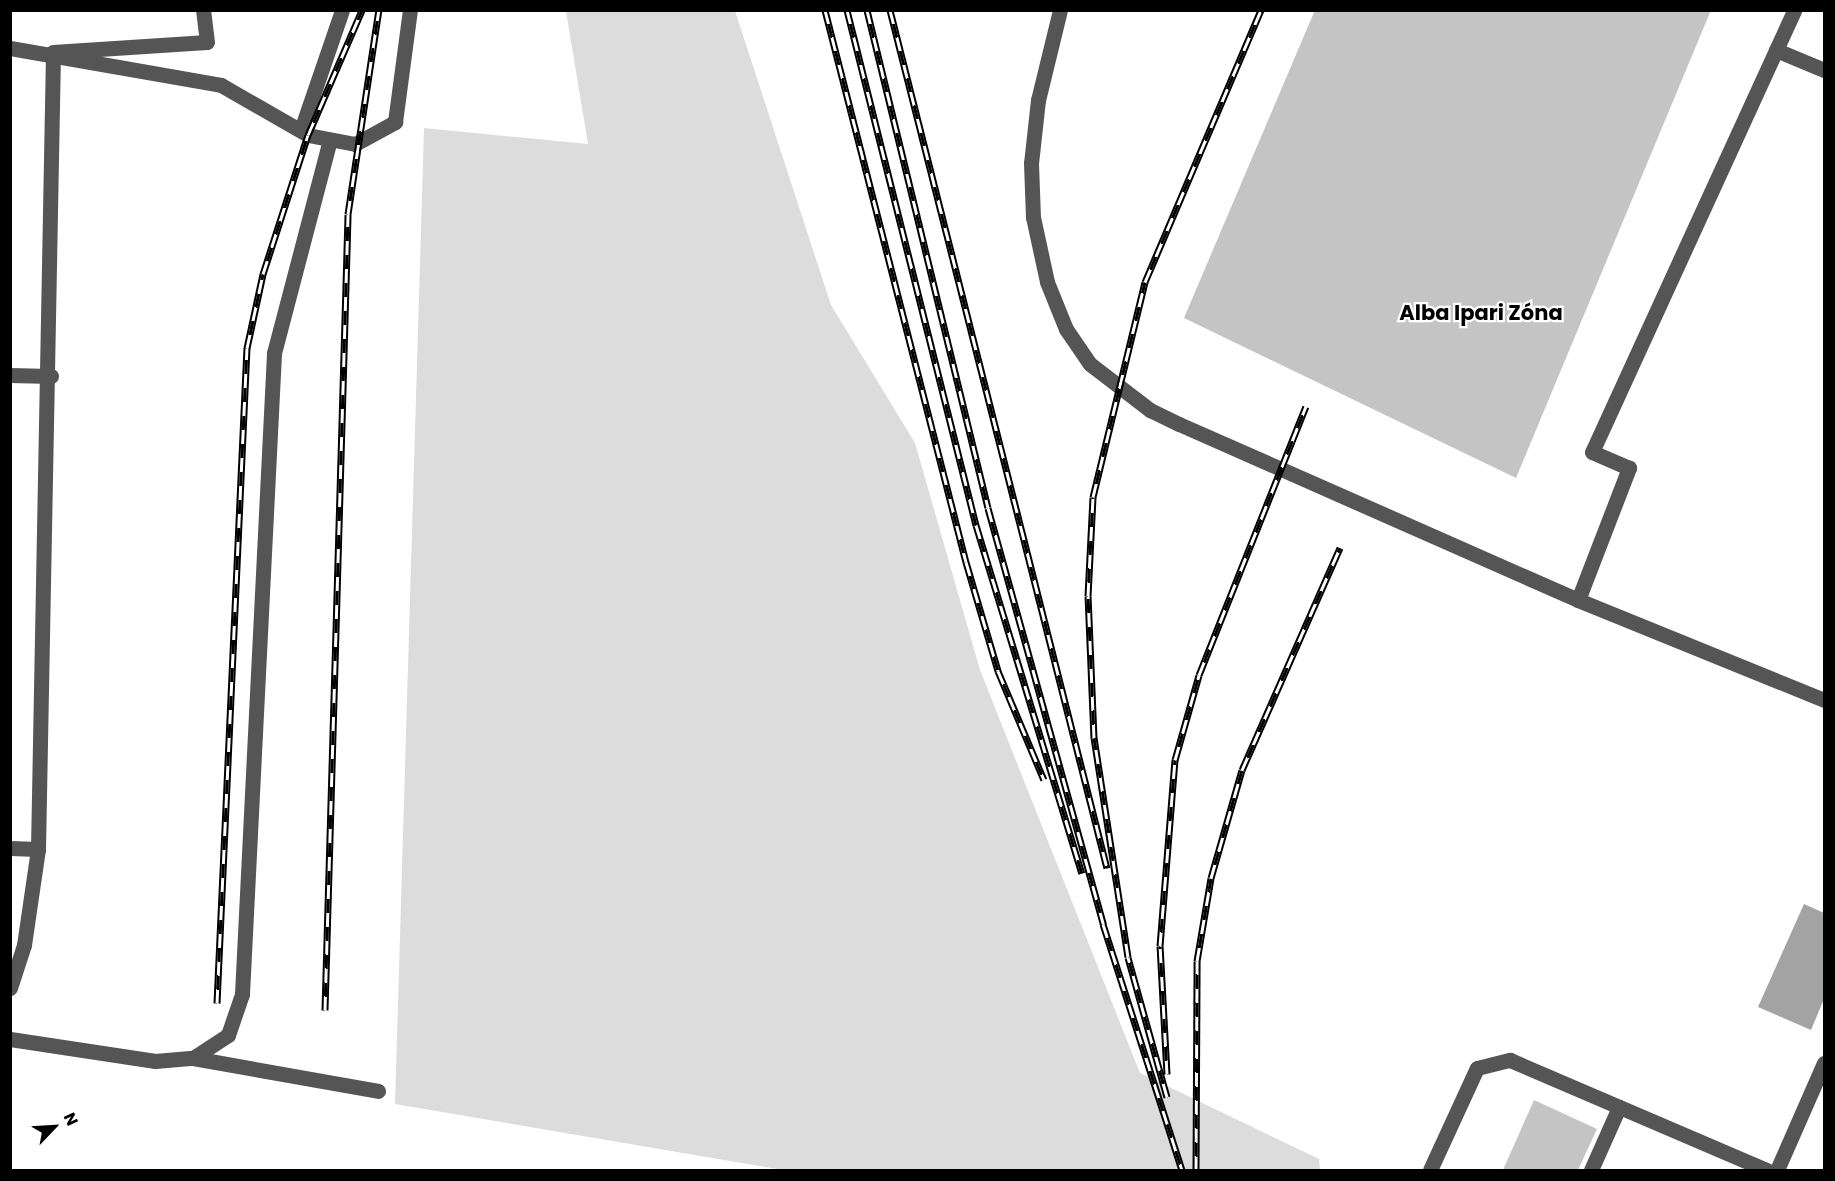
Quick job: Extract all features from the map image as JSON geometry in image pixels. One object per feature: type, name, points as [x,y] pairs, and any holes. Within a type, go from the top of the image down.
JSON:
[{"type":"lane","points":[[54,52],[207,42],[204,10]]},
{"type":"lane","points":[[301,130],[342,10]]},
{"type":"lane","points":[[10,48],[54,52],[222,85],[301,130],[330,140],[355,144],[396,122],[410,10]]},
{"type":"lane","points":[[1060,10],[1038,100],[1031,163],[1034,217],[1047,282],[1066,329],[1090,364],[1150,410],[1578,600],[1824,700]]},
{"type":"lane","points":[[1578,600],[1629,468],[1592,452],[1794,10]]},
{"type":"lane","points":[[1776,50],[1824,70]]},
{"type":"lane","points":[[10,988],[24,945],[38,849],[51,376],[54,52]]},
{"type":"lane","points":[[193,1058],[228,1035],[242,994],[274,353],[330,140]]},
{"type":"lane","points":[[10,375],[51,376]]},
{"type":"lane","points":[[10,848],[38,849]]},
{"type":"lane","points":[[10,1040],[155,1061],[193,1058],[378,1091]]},
{"type":"lane","points":[[1430,1170],[1477,1068],[1495,1060],[1510,1060],[1767,1170]]},
{"type":"lane","points":[[1777,1170],[1824,1063]]},
{"type":"lane","points":[[1591,1170],[1618,1107]]},
{"type":"shaded area","points":[[566,11],[735,11],[831,305],[915,443],[980,670],[1140,1073],[1319,1159],[1320,1170],[783,1170],[395,1104],[424,128],[588,144]]},
{"type":"shaded area","points":[[1804,904],[1824,913],[1824,999],[1811,1030],[1758,1007]]},
{"type":"building","points":[[1315,10],[1711,10],[1516,478],[1184,318]]},
{"type":"building","points":[[1534,1100],[1597,1129],[1578,1170],[1503,1170]]},
{"type":"railway","points":[[217,1003],[247,348],[263,274],[308,135],[362,10]]},
{"type":"railway","points":[[325,1010],[348,214],[379,10]]},
{"type":"railway","points":[[825,10],[966,562],[998,671],[1044,780]]},
{"type":"railway","points":[[847,10],[976,525],[1082,873]]},
{"type":"railway","points":[[867,10],[988,508],[1103,924],[1182,1170]]},
{"type":"railway","points":[[890,10],[1107,868]]},
{"type":"railway","points":[[1167,1097],[1128,957],[1094,738],[1088,596],[1093,497],[1145,282],[1261,10]]},
{"type":"railway","points":[[1167,1074],[1160,946],[1175,760],[1199,675],[1306,406]]},
{"type":"railway","points":[[1196,1170],[1197,961],[1211,878],[1242,770],[1340,548]]},
{"type":"district","name":"Alba Ipari Zóna","points":[[1481,313]]}]
